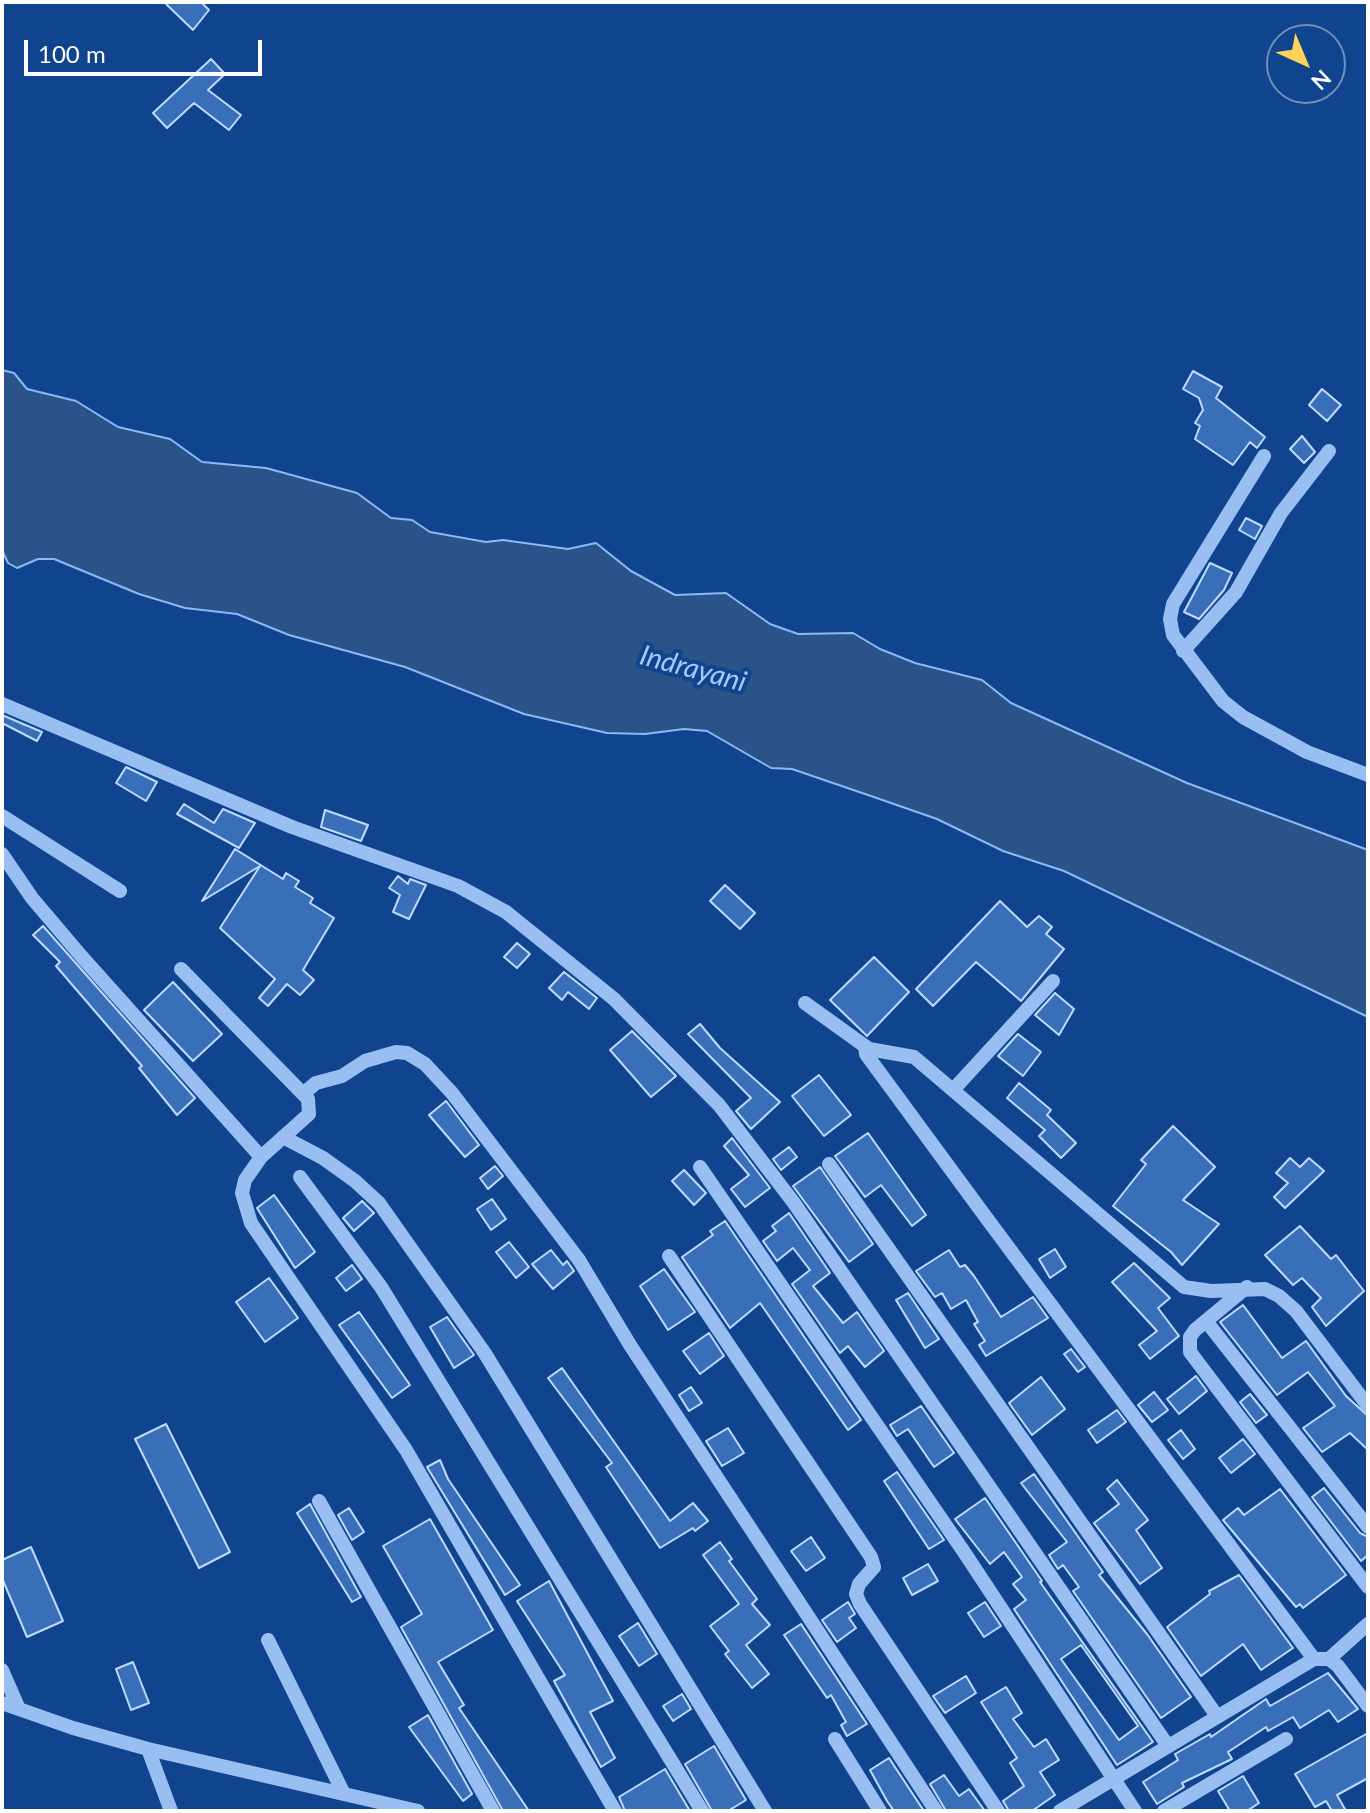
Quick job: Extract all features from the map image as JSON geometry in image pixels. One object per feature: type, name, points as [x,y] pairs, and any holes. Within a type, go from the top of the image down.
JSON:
[{"type":"street","points":[[1183,651],[1236,592],[1281,513],[1329,451]]},
{"type":"street","points":[[1264,456],[1173,604],[1173,635],[1223,701],[1243,717],[1307,752],[1368,775]]},
{"type":"street","points":[[2,704],[292,827],[458,886],[506,912],[614,999],[719,1105],[794,1203],[1168,1746]]},
{"type":"street","points":[[2,816],[120,891]]},
{"type":"street","points":[[2,854],[72,945],[261,1157]]},
{"type":"street","points":[[181,969],[304,1093],[310,1107],[309,1114],[261,1157],[245,1180],[242,1193],[251,1223],[406,1450],[615,1811]]},
{"type":"street","points":[[953,1090],[1053,981]]},
{"type":"street","points":[[805,1003],[865,1046],[914,1057],[1173,1280],[1199,1291],[1248,1287],[1265,1289],[1279,1296],[1296,1311],[1368,1406]]},
{"type":"street","points":[[865,1046],[866,1054],[976,1203],[1321,1659],[1368,1706]]},
{"type":"street","points":[[304,1093],[316,1083],[342,1076],[365,1061],[396,1052],[407,1053],[425,1064],[452,1093],[579,1260],[630,1345],[936,1811]]},
{"type":"street","points":[[283,1137],[323,1158],[355,1181],[392,1221],[484,1352],[765,1811]]},
{"type":"street","points":[[829,1164],[1217,1716]]},
{"type":"street","points":[[700,1167],[947,1526],[1135,1811]]},
{"type":"street","points":[[300,1177],[381,1287],[702,1811]]},
{"type":"street","points":[[669,1256],[871,1557],[874,1567],[856,1594],[860,1604],[998,1811]]},
{"type":"street","points":[[1248,1287],[1190,1337],[1190,1352],[1368,1587]]},
{"type":"street","points":[[1206,1321],[1368,1527]]},
{"type":"street","points":[[319,1501],[493,1811]]},
{"type":"street","points":[[1060,1811],[1217,1716],[1321,1659],[1368,1624]]},
{"type":"street","points":[[268,1640],[344,1794]]},
{"type":"street","points":[[2,1670],[19,1709]]},
{"type":"street","points":[[2,1703],[148,1749],[344,1794],[377,1806],[418,1811]]},
{"type":"street","points":[[835,1739],[880,1811]]},
{"type":"street","points":[[1164,1811],[1286,1739]]},
{"type":"street","points":[[148,1749],[171,1811]]},
{"type":"water","name":"Indrayani","points":[[2,370],[14,373],[27,389],[76,401],[118,427],[170,439],[202,462],[266,468],[357,493],[391,518],[412,520],[430,532],[486,542],[503,540],[568,549],[596,543],[631,571],[675,595],[726,593],[770,624],[798,634],[853,633],[880,649],[915,663],[982,680],[1011,703],[1187,783],[1368,850],[1368,1017],[1064,871],[1003,851],[937,819],[792,769],[771,768],[707,731],[684,729],[645,734],[607,733],[524,714],[405,667],[289,635],[237,614],[185,608],[139,594],[54,559],[38,559],[17,568],[8,563],[2,550]]},
{"type":"building","points":[[164,2],[201,2],[209,10],[193,30]]},
{"type":"building","points":[[211,59],[225,74],[208,90],[241,115],[229,130],[194,103],[167,128],[153,113]]},
{"type":"building","points":[[1193,371],[1222,387],[1216,398],[1265,437],[1257,448],[1250,442],[1233,465],[1195,439],[1200,426],[1195,423],[1203,410],[1199,398],[1183,389]]},
{"type":"building","points":[[1322,389],[1341,405],[1327,421],[1309,405]]},
{"type":"building","points":[[1302,436],[1315,452],[1304,463],[1290,449]]},
{"type":"building","points":[[1246,518],[1262,526],[1255,539],[1239,530]]},
{"type":"building","points":[[1210,563],[1232,573],[1224,590],[1199,619],[1184,612]]},
{"type":"building","points":[[2,715],[42,732],[37,741],[2,723]]},
{"type":"building","points":[[126,767],[157,782],[146,801],[116,783]]},
{"type":"building","points":[[184,804],[214,823],[223,809],[255,823],[239,848],[177,814]]},
{"type":"building","points":[[325,810],[368,825],[361,841],[321,827]]},
{"type":"building","points":[[235,849],[283,879],[286,873],[299,881],[295,887],[313,898],[310,903],[334,918],[303,970],[314,980],[300,995],[287,984],[268,1006],[259,998],[275,979],[220,928],[260,866],[202,901]]},
{"type":"building","points":[[398,876],[408,884],[410,879],[426,885],[409,919],[393,912],[400,895],[389,888]]},
{"type":"building","points":[[725,885],[755,913],[740,929],[710,901]]},
{"type":"building","points":[[1000,901],[1027,927],[1039,916],[1052,927],[1046,934],[1064,949],[1021,1001],[976,962],[933,1006],[916,989]]},
{"type":"building","points":[[43,926],[195,1098],[177,1115],[139,1068],[142,1066],[56,966],[60,962],[33,935]]},
{"type":"building","points":[[517,943],[530,954],[517,968],[504,957]]},
{"type":"building","points":[[874,957],[909,992],[867,1036],[830,1000]]},
{"type":"building","points":[[564,972],[597,998],[589,1009],[568,992],[562,1000],[549,988]]},
{"type":"building","points":[[173,982],[222,1034],[193,1061],[144,1010]]},
{"type":"building","points":[[1055,993],[1074,1009],[1059,1035],[1035,1015]]},
{"type":"building","points":[[700,1024],[720,1048],[780,1102],[751,1129],[736,1111],[751,1098],[688,1034]]},
{"type":"building","points":[[632,1031],[676,1076],[651,1097],[610,1050]]},
{"type":"building","points":[[1018,1034],[1041,1052],[1023,1076],[998,1056]]},
{"type":"building","points":[[819,1075],[851,1115],[824,1136],[792,1096]]},
{"type":"building","points":[[1019,1083],[1051,1110],[1047,1115],[1076,1143],[1061,1158],[1039,1136],[1045,1130],[1007,1098]]},
{"type":"building","points":[[446,1101],[479,1145],[465,1157],[429,1115]]},
{"type":"building","points":[[1173,1126],[1215,1167],[1183,1200],[1219,1224],[1182,1265],[1171,1252],[1113,1206],[1146,1164],[1141,1160]]},
{"type":"building","points":[[868,1133],[926,1215],[912,1226],[881,1185],[865,1197],[835,1156]]},
{"type":"building","points":[[732,1138],[770,1188],[745,1207],[731,1189],[749,1175],[724,1146]]},
{"type":"building","points":[[789,1147],[797,1157],[781,1170],[773,1159]]},
{"type":"building","points":[[1290,1158],[1300,1167],[1309,1158],[1324,1171],[1285,1208],[1274,1197],[1288,1183],[1276,1173]]},
{"type":"building","points":[[495,1166],[503,1176],[488,1189],[480,1178]]},
{"type":"building","points":[[820,1167],[873,1244],[849,1262],[793,1186]]},
{"type":"building","points":[[684,1170],[706,1193],[694,1205],[672,1181]]},
{"type":"building","points":[[274,1195],[315,1252],[295,1268],[257,1208]]},
{"type":"building","points":[[492,1199],[506,1219],[491,1230],[477,1209]]},
{"type":"building","points":[[362,1201],[374,1213],[354,1231],[343,1218]]},
{"type":"building","points":[[789,1213],[830,1273],[813,1286],[843,1323],[857,1312],[884,1351],[865,1367],[848,1346],[840,1353],[792,1284],[810,1270],[793,1248],[777,1261],[763,1241],[776,1231],[772,1226]]},
{"type":"building","points":[[725,1221],[861,1420],[848,1430],[760,1303],[730,1328],[682,1257],[713,1235],[710,1231]]},
{"type":"building","points":[[1300,1226],[1331,1259],[1336,1255],[1364,1291],[1326,1326],[1312,1307],[1321,1298],[1302,1278],[1293,1285],[1265,1255]]},
{"type":"building","points":[[509,1242],[529,1267],[516,1278],[496,1252]]},
{"type":"building","points":[[1055,1249],[1066,1267],[1050,1278],[1039,1259]]},
{"type":"building","points":[[551,1250],[563,1265],[567,1261],[574,1271],[553,1289],[532,1264]]},
{"type":"building","points":[[949,1250],[960,1267],[965,1265],[974,1276],[1001,1317],[1033,1297],[1048,1318],[986,1356],[979,1345],[985,1341],[974,1324],[978,1322],[966,1300],[951,1309],[942,1293],[935,1297],[916,1271]]},
{"type":"building","points":[[1134,1263],[1170,1298],[1158,1308],[1179,1336],[1150,1359],[1139,1345],[1157,1331],[1112,1282]]},
{"type":"building","points":[[352,1265],[362,1279],[346,1291],[336,1278]]},
{"type":"building","points":[[664,1269],[695,1312],[668,1330],[640,1286]]},
{"type":"building","points":[[269,1278],[298,1318],[265,1342],[236,1302]]},
{"type":"building","points":[[908,1293],[939,1339],[925,1348],[896,1300]]},
{"type":"building","points":[[1243,1305],[1282,1358],[1306,1341],[1346,1396],[1368,1416],[1368,1450],[1350,1433],[1322,1452],[1303,1428],[1335,1406],[1308,1372],[1277,1395],[1220,1322]]},
{"type":"building","points":[[359,1312],[410,1385],[392,1398],[339,1325]]},
{"type":"building","points":[[447,1317],[474,1355],[454,1368],[430,1327]]},
{"type":"building","points":[[709,1333],[724,1356],[700,1374],[683,1351]]},
{"type":"building","points":[[1071,1349],[1085,1367],[1078,1372],[1064,1354]]},
{"type":"building","points":[[562,1368],[670,1521],[693,1503],[708,1521],[660,1548],[606,1467],[612,1463],[548,1378]]},
{"type":"building","points":[[1196,1376],[1207,1391],[1179,1414],[1167,1399]]},
{"type":"building","points":[[1041,1377],[1065,1409],[1032,1435],[1009,1403]]},
{"type":"building","points":[[691,1387],[702,1403],[689,1411],[679,1395]]},
{"type":"building","points":[[1154,1392],[1168,1410],[1152,1422],[1138,1405]]},
{"type":"building","points":[[1250,1394],[1267,1415],[1256,1423],[1240,1402]]},
{"type":"building","points":[[921,1406],[954,1453],[934,1467],[908,1429],[897,1436],[890,1425]]},
{"type":"building","points":[[1117,1410],[1126,1422],[1097,1443],[1088,1430]]},
{"type":"building","points":[[166,1424],[230,1552],[199,1568],[135,1439]]},
{"type":"building","points":[[728,1428],[744,1453],[722,1466],[706,1441]]},
{"type":"building","points":[[1181,1430],[1195,1449],[1183,1459],[1168,1440]]},
{"type":"building","points":[[1243,1439],[1255,1454],[1231,1473],[1219,1458]]},
{"type":"building","points":[[440,1460],[448,1479],[520,1585],[505,1595],[427,1467]]},
{"type":"building","points":[[897,1472],[944,1540],[929,1549],[884,1481]]},
{"type":"building","points":[[1034,1474],[1103,1572],[1099,1575],[1147,1634],[1191,1697],[1161,1718],[1073,1591],[1079,1587],[1063,1565],[1058,1569],[1049,1555],[1067,1542],[1021,1483]]},
{"type":"building","points":[[1117,1480],[1148,1520],[1136,1530],[1162,1568],[1140,1584],[1094,1523],[1119,1504],[1107,1489]]},
{"type":"building","points":[[1324,1488],[1360,1533],[1368,1537],[1368,1555],[1361,1561],[1312,1497]]},
{"type":"building","points":[[1280,1489],[1346,1575],[1303,1608],[1300,1604],[1296,1607],[1223,1520],[1238,1508],[1244,1515]]},
{"type":"building","points":[[985,1498],[1153,1742],[1117,1765],[1014,1609],[1026,1600],[1013,1584],[1022,1577],[1004,1552],[990,1564],[955,1519]],"holes":[[[1081,1645],[1138,1726],[1119,1740],[1061,1659]]]},
{"type":"building","points":[[310,1504],[361,1597],[352,1602],[297,1513]]},
{"type":"building","points":[[349,1508],[364,1532],[352,1540],[338,1515]]},
{"type":"building","points":[[430,1519],[493,1630],[438,1662],[464,1705],[459,1708],[529,1811],[503,1811],[401,1627],[422,1614],[383,1546]]},
{"type":"building","points":[[811,1537],[825,1558],[806,1571],[791,1551]]},
{"type":"building","points":[[720,1542],[732,1559],[729,1561],[757,1599],[752,1604],[770,1625],[746,1645],[769,1674],[752,1688],[725,1654],[729,1651],[710,1626],[739,1604],[703,1555]]},
{"type":"building","points":[[31,1547],[63,1621],[27,1637],[2,1578],[2,1560]]},
{"type":"building","points":[[928,1564],[938,1581],[912,1595],[903,1578]]},
{"type":"building","points":[[1239,1575],[1293,1648],[1261,1670],[1243,1644],[1201,1676],[1167,1627],[1210,1594],[1209,1591]]},
{"type":"building","points":[[549,1581],[613,1701],[590,1712],[615,1758],[601,1767],[554,1681],[565,1675],[517,1601]]},
{"type":"building","points":[[848,1602],[855,1614],[849,1618],[856,1628],[837,1642],[822,1620]]},
{"type":"building","points":[[985,1602],[1001,1626],[984,1637],[968,1613]]},
{"type":"building","points":[[638,1623],[657,1654],[639,1666],[619,1636]]},
{"type":"building","points":[[801,1624],[867,1724],[847,1736],[841,1725],[846,1722],[831,1695],[827,1698],[784,1635]]},
{"type":"building","points":[[133,1662],[149,1703],[131,1710],[116,1669]]},
{"type":"building","points":[[1328,1673],[1358,1709],[1338,1722],[1329,1710],[1300,1728],[1293,1717],[1268,1731],[1266,1727],[1228,1752],[1232,1759],[1182,1783],[1184,1787],[1157,1804],[1143,1782],[1178,1760],[1175,1754],[1210,1734],[1211,1737],[1266,1699],[1270,1706]]},
{"type":"building","points":[[966,1676],[976,1693],[945,1713],[933,1696]]},
{"type":"building","points":[[1006,1687],[1022,1713],[1013,1719],[1034,1747],[1046,1739],[1059,1760],[1040,1772],[1055,1795],[1032,1811],[1009,1811],[1003,1801],[1024,1786],[1010,1763],[1017,1758],[981,1702]]},
{"type":"building","points":[[682,1694],[691,1709],[673,1721],[663,1706]]},
{"type":"building","points":[[428,1715],[472,1794],[463,1801],[409,1727]]},
{"type":"building","points":[[1368,1733],[1368,1778],[1337,1795],[1346,1811],[1332,1811],[1326,1801],[1315,1807],[1295,1774]]},
{"type":"building","points":[[714,1746],[746,1800],[728,1811],[712,1811],[685,1764]]},
{"type":"building","points":[[889,1758],[924,1811],[894,1811],[887,1801],[870,1770]]},
{"type":"building","points":[[665,1769],[690,1811],[625,1811],[619,1797]]},
{"type":"building","points":[[944,1775],[959,1796],[969,1789],[985,1811],[946,1811],[930,1784]]},
{"type":"building","points":[[1243,1776],[1259,1803],[1247,1811],[1230,1811],[1218,1791]]}]
